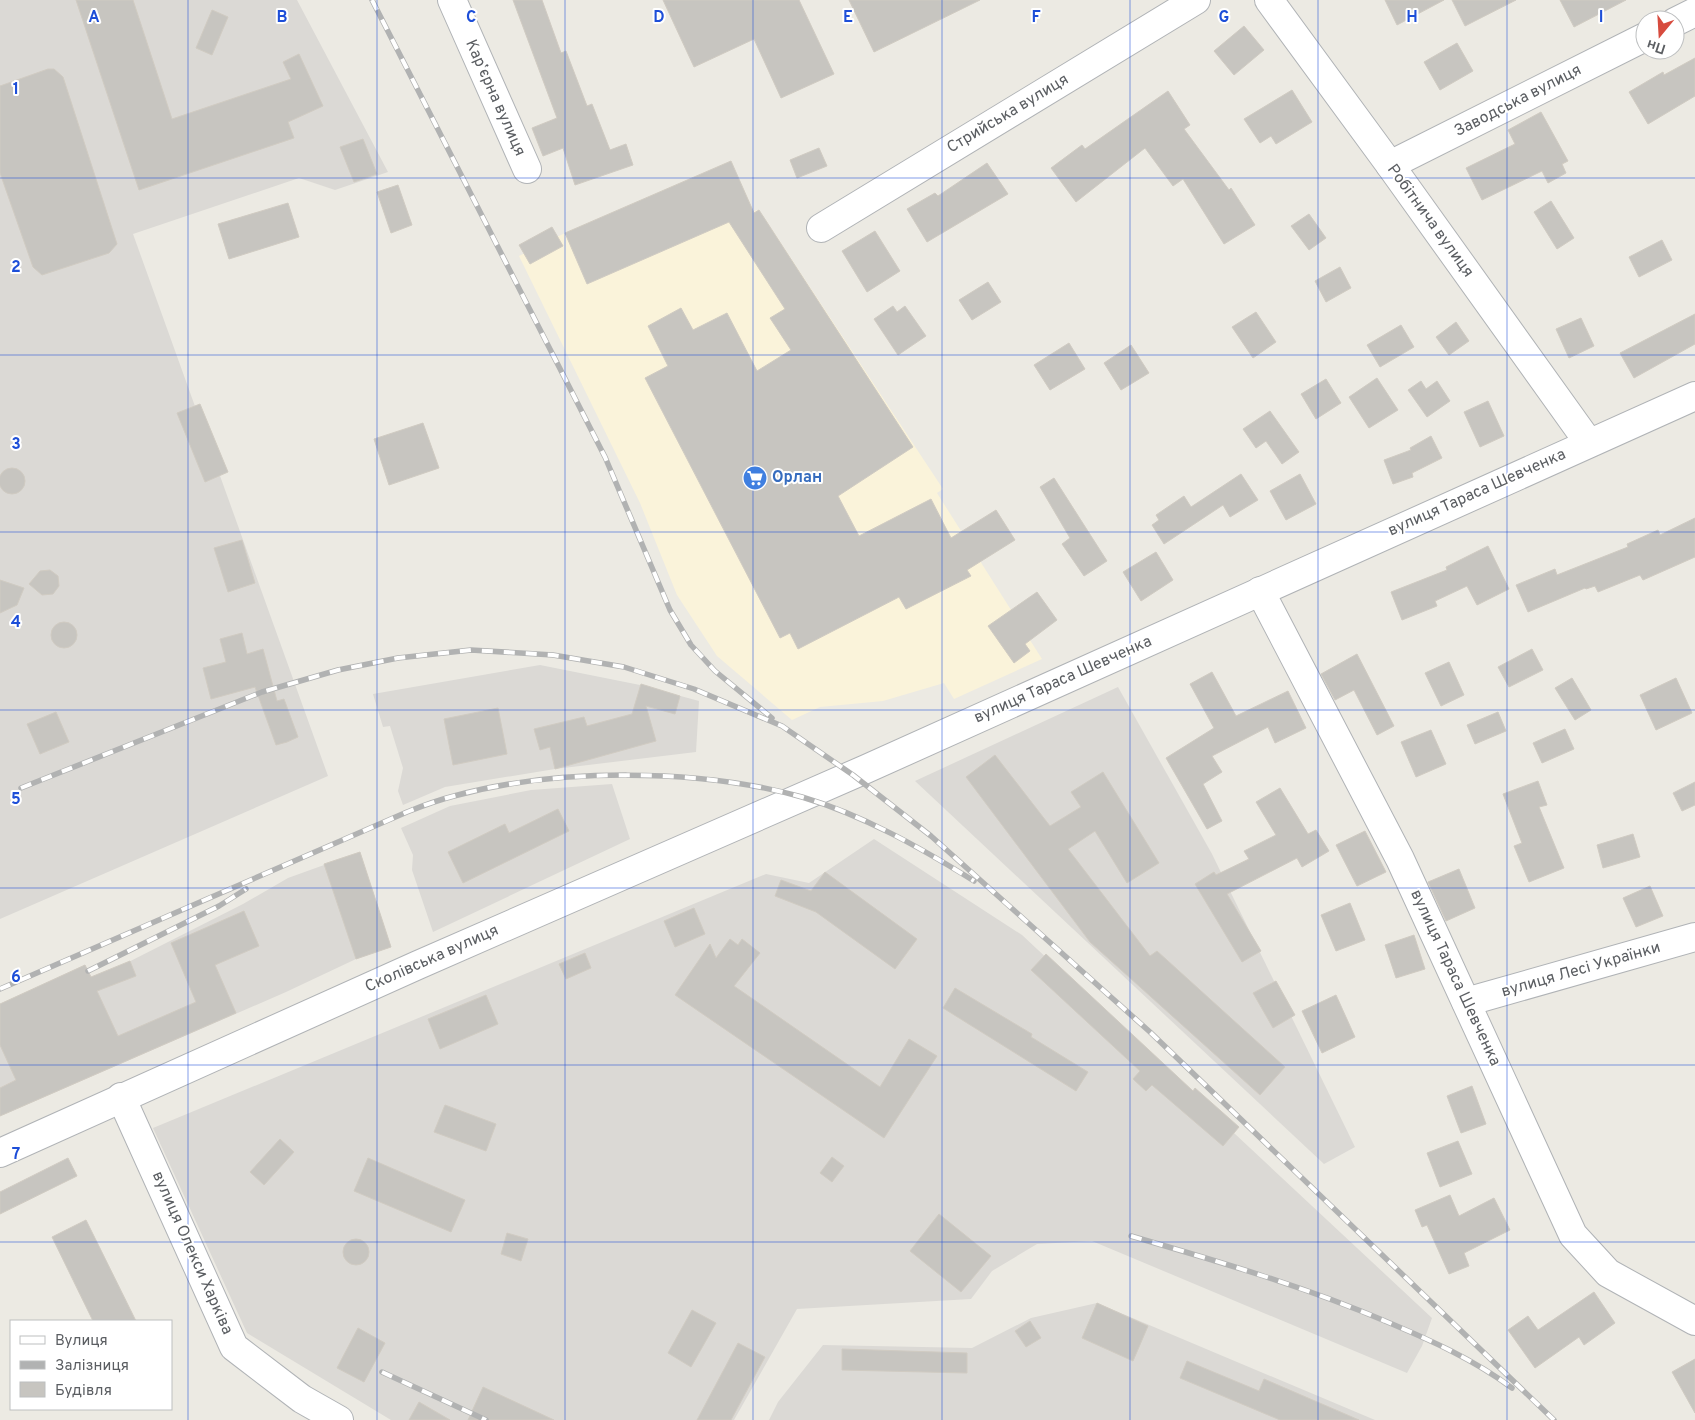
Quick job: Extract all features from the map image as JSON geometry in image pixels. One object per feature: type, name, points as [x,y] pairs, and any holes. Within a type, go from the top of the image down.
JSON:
[{"type":"street","name":"Карʼєрна вулиця","points":[[452,0],[527,169]]},
{"type":"street","name":"Стрийська вулиця","points":[[820,228],[1196,0]]},
{"type":"street","name":"Робітнича вулиця","points":[[1269,0],[1589,443]]},
{"type":"street","name":"Заводська вулиця","points":[[1390,165],[1635,42]]},
{"type":"street","name":"вулиця Тараса Шевченка","points":[[866,769],[1695,396]]},
{"type":"street","name":"вулиця Тараса Шевченка","points":[[1260,591],[1400,859],[1572,1235],[1608,1273],[1695,1321]]},
{"type":"street","name":"Сколівська вулиця","points":[[0,1153],[121,1097],[866,769]]},
{"type":"street","name":"вулиця Лесі Українки","points":[[1466,1002],[1695,937]]},
{"type":"street","name":"вулиця Олекси Харківа","points":[[121,1097],[234,1347],[302,1399],[339,1420]]},
{"type":"shaded area","points":[[0,0],[297,0],[388,172],[335,190],[299,178],[133,234],[328,776],[0,919]]},
{"type":"shaded area","points":[[731,161],[753,211],[759,210],[943,489],[937,493],[1042,659],[954,699],[944,683],[883,701],[820,707],[792,720],[717,656],[677,595],[640,503],[519,256],[565,233]]},
{"type":"shaded area","points":[[540,665],[640,685],[699,701],[696,752],[555,769],[445,787],[403,805],[398,791],[403,768],[390,726],[383,727],[373,694]]},
{"type":"shaded area","points":[[1118,687],[1212,854],[1355,1147],[1324,1164],[915,781]]},
{"type":"shaded area","points":[[612,784],[630,839],[433,932],[412,870],[413,855],[401,828],[450,806],[531,790]]},
{"type":"shaded area","points":[[874,839],[1022,935],[1432,1318],[1422,1346],[1407,1373],[1092,1241],[1037,1244],[992,1271],[971,1299],[797,1309],[734,1420],[391,1420],[247,1333],[153,1128],[766,874],[809,883]]},
{"type":"shaded area","points":[[360,852],[391,947],[356,959],[286,992],[3,1115],[0,1107],[0,1004],[85,965],[93,980],[243,904],[288,878]]},
{"type":"shaded area","points":[[1097,1303],[1375,1420],[769,1420],[778,1402],[823,1345],[972,1348],[1031,1318]]},
{"type":"building","points":[[76,0],[133,0],[172,119],[291,79],[283,62],[299,54],[323,106],[288,122],[294,138],[139,190]]},
{"type":"building","points":[[513,0],[542,0],[561,53],[566,51],[587,106],[592,104],[610,150],[626,144],[633,165],[575,185],[563,148],[543,156],[532,128],[557,118]]},
{"type":"building","points":[[663,0],[799,0],[834,74],[781,98],[754,39],[694,67]]},
{"type":"building","points":[[849,0],[980,0],[874,52]]},
{"type":"building","points":[[1385,0],[1444,0],[1397,25]]},
{"type":"building","points":[[1452,0],[1516,0],[1465,26]]},
{"type":"building","points":[[1560,0],[1626,0],[1574,27]]},
{"type":"building","points":[[212,10],[228,17],[212,55],[196,48]]},
{"type":"building","points":[[1244,26],[1264,50],[1234,75],[1214,51]]},
{"type":"building","points":[[1457,43],[1473,71],[1440,90],[1424,62]]},
{"type":"building","points":[[1695,58],[1695,96],[1648,124],[1629,92],[1663,72],[1664,75]]},
{"type":"building","points":[[48,69],[54,69],[63,77],[117,244],[109,253],[42,275],[33,267],[0,173],[0,86]]},
{"type":"building","points":[[1292,90],[1312,122],[1276,144],[1271,136],[1260,143],[1244,119]]},
{"type":"building","points":[[1168,91],[1190,125],[1184,129],[1229,190],[1231,188],[1255,225],[1224,244],[1183,179],[1173,186],[1145,148],[1076,202],[1051,168],[1082,145],[1085,149]]},
{"type":"building","points":[[1541,112],[1568,161],[1562,164],[1566,173],[1548,183],[1542,171],[1482,200],[1466,168],[1515,144],[1508,130]]},
{"type":"building","points":[[363,139],[377,174],[354,182],[340,147]]},
{"type":"building","points":[[819,148],[827,166],[797,178],[790,160]]},
{"type":"building","name":"Орлан","points":[[731,161],[754,213],[759,210],[913,447],[838,496],[859,536],[931,499],[951,538],[996,510],[1015,540],[967,570],[971,576],[906,609],[899,597],[798,649],[790,633],[780,638],[645,378],[668,366],[648,326],[681,308],[693,330],[727,313],[757,371],[791,350],[770,318],[785,309],[729,222],[587,284],[565,233]]},
{"type":"building","points":[[987,163],[1008,194],[927,242],[907,209],[935,193],[938,196]]},
{"type":"building","points":[[398,185],[412,225],[391,233],[377,192]]},
{"type":"building","points":[[1551,201],[1574,238],[1557,249],[1534,212]]},
{"type":"building","points":[[288,203],[299,237],[229,259],[218,224]]},
{"type":"building","points":[[1309,214],[1326,238],[1309,250],[1291,226]]},
{"type":"building","points":[[552,227],[563,246],[530,264],[519,245]]},
{"type":"building","points":[[875,231],[900,271],[867,292],[842,251]]},
{"type":"building","points":[[1662,240],[1672,260],[1639,277],[1629,257]]},
{"type":"building","points":[[1340,267],[1351,288],[1326,302],[1315,281]]},
{"type":"building","points":[[988,282],[1001,302],[972,320],[959,300]]},
{"type":"building","points":[[893,306],[897,312],[905,306],[926,336],[898,355],[874,319]]},
{"type":"building","points":[[1256,312],[1276,342],[1253,358],[1232,327]]},
{"type":"building","points":[[1695,314],[1695,344],[1634,378],[1620,353]]},
{"type":"building","points":[[1581,318],[1594,346],[1569,358],[1556,329]]},
{"type":"building","points":[[1456,322],[1469,341],[1449,355],[1436,337]]},
{"type":"building","points":[[1401,325],[1414,347],[1380,367],[1367,345]]},
{"type":"building","points":[[1069,343],[1085,369],[1050,390],[1034,365]]},
{"type":"building","points":[[1131,345],[1149,373],[1121,390],[1104,363]]},
{"type":"building","points":[[1377,378],[1398,410],[1369,428],[1349,397]]},
{"type":"building","points":[[1326,379],[1341,403],[1316,419],[1301,394]]},
{"type":"building","points":[[1421,381],[1426,389],[1437,381],[1450,401],[1427,417],[1408,390]]},
{"type":"building","points":[[1488,401],[1504,436],[1480,447],[1464,412]]},
{"type":"building","points":[[200,404],[228,472],[205,482],[177,413]]},
{"type":"building","points":[[1270,411],[1299,452],[1282,464],[1266,441],[1256,448],[1243,429]]},
{"type":"building","points":[[423,423],[439,468],[389,485],[374,439]]},
{"type":"building","points":[[1431,436],[1442,458],[1412,473],[1413,477],[1393,484],[1384,460],[1411,450],[1410,448]]},
{"type":"building","points":[[12,468],[21,472],[25,481],[21,490],[12,494],[3,490],[-1,481],[3,472]]},
{"type":"building","points":[[1241,474],[1258,500],[1230,517],[1223,505],[1164,544],[1152,525],[1159,520],[1156,515],[1184,496],[1191,507]]},
{"type":"building","points":[[1300,474],[1316,504],[1286,520],[1270,491]]},
{"type":"building","points":[[1054,478],[1107,561],[1084,576],[1062,544],[1070,538],[1040,487]]},
{"type":"building","points":[[1695,518],[1695,557],[1643,580],[1640,575],[1598,592],[1595,586],[1585,588],[1528,612],[1516,585],[1555,569],[1557,575],[1628,547],[1627,544],[1658,530],[1660,535]]},
{"type":"building","points":[[242,540],[255,583],[228,592],[214,548]]},
{"type":"building","points":[[1488,546],[1509,589],[1477,605],[1467,586],[1435,601],[1437,606],[1402,620],[1391,592],[1447,570],[1446,567]]},
{"type":"building","points":[[1156,552],[1173,580],[1141,601],[1123,572]]},
{"type":"building","points":[[50,570],[58,576],[59,586],[53,594],[42,595],[29,584],[40,571]]},
{"type":"building","points":[[0,580],[24,588],[17,605],[0,613]]},
{"type":"building","points":[[1037,592],[1057,620],[1025,644],[1030,651],[1014,663],[988,626]]},
{"type":"building","points":[[64,622],[73,626],[77,635],[73,644],[64,648],[55,644],[51,635],[55,626]]},
{"type":"building","points":[[242,633],[247,654],[263,649],[277,701],[284,699],[298,737],[276,745],[255,687],[211,699],[203,668],[226,662],[220,639]]},
{"type":"building","points":[[1532,649],[1543,670],[1509,687],[1498,667]]},
{"type":"building","points":[[1357,654],[1394,726],[1377,735],[1354,690],[1335,700],[1321,674]]},
{"type":"building","points":[[1449,662],[1464,695],[1441,706],[1425,673]]},
{"type":"building","points":[[1212,672],[1236,716],[1288,691],[1306,728],[1275,743],[1268,727],[1212,756],[1222,772],[1203,784],[1222,821],[1207,829],[1166,758],[1214,728],[1190,684]]},
{"type":"building","points":[[1572,678],[1591,710],[1575,720],[1555,688]]},
{"type":"building","points":[[1676,678],[1692,713],[1656,730],[1640,695]]},
{"type":"building","points":[[641,684],[680,696],[675,714],[646,706],[656,741],[555,769],[550,747],[540,750],[534,729],[584,717],[587,726],[632,714]]},
{"type":"building","points":[[498,708],[507,754],[453,765],[444,719]]},
{"type":"building","points":[[56,712],[69,742],[40,754],[27,724]]},
{"type":"building","points":[[1498,712],[1506,731],[1475,744],[1467,725]]},
{"type":"building","points":[[1565,729],[1574,749],[1542,763],[1533,743]]},
{"type":"building","points":[[1431,730],[1446,764],[1416,777],[1401,742]]},
{"type":"building","points":[[995,755],[1050,826],[1081,807],[1071,792],[1103,772],[1159,863],[1127,883],[1095,831],[1068,849],[1150,956],[1157,951],[1285,1067],[1260,1095],[1090,942],[966,777]]},
{"type":"building","points":[[1538,781],[1547,805],[1539,807],[1564,868],[1529,882],[1514,846],[1522,843],[1503,794]]},
{"type":"building","points":[[1695,782],[1695,805],[1682,811],[1673,793]]},
{"type":"building","points":[[1280,788],[1308,834],[1316,830],[1329,851],[1302,867],[1297,858],[1227,894],[1261,951],[1242,962],[1195,884],[1214,872],[1216,875],[1249,859],[1244,851],[1276,835],[1256,802]]},
{"type":"building","points":[[558,809],[569,831],[463,883],[448,852],[505,824],[509,833]]},
{"type":"building","points":[[1365,831],[1386,872],[1357,886],[1336,845]]},
{"type":"building","points":[[1633,834],[1640,857],[1603,868],[1597,845]]},
{"type":"building","points":[[360,852],[391,947],[356,959],[324,864]]},
{"type":"building","points":[[1459,869],[1475,908],[1446,921],[1428,882]]},
{"type":"building","points":[[825,872],[917,939],[895,969],[816,912],[775,896],[781,880],[811,891]]},
{"type":"building","points":[[1650,886],[1663,916],[1636,927],[1623,898]]},
{"type":"building","points":[[1350,903],[1365,940],[1336,951],[1321,915]]},
{"type":"building","points":[[694,908],[705,934],[675,947],[664,921]]},
{"type":"building","points":[[244,911],[259,946],[215,965],[236,1013],[0,1116],[0,1088],[16,1080],[0,1045],[0,1004],[85,965],[91,977],[130,961],[136,976],[97,991],[118,1036],[196,1002],[171,943]]},
{"type":"building","points":[[1414,935],[1425,969],[1396,978],[1385,945]]},
{"type":"building","points":[[730,939],[738,945],[742,939],[760,953],[734,986],[880,1087],[909,1039],[937,1056],[884,1138],[675,995],[710,944],[716,958]]},
{"type":"building","points":[[585,953],[591,968],[566,979],[559,964]]},
{"type":"building","points":[[1046,954],[1193,1091],[1195,1088],[1239,1127],[1223,1146],[1152,1085],[1146,1091],[1133,1079],[1140,1071],[1031,970]]},
{"type":"building","points":[[1276,981],[1295,1015],[1273,1028],[1253,993]]},
{"type":"building","points":[[955,988],[1032,1034],[1031,1037],[1088,1072],[1076,1091],[943,1008]]},
{"type":"building","points":[[486,995],[498,1024],[440,1049],[428,1019]]},
{"type":"building","points":[[1336,995],[1355,1037],[1322,1053],[1302,1011]]},
{"type":"building","points":[[1472,1086],[1486,1124],[1461,1133],[1447,1096]]},
{"type":"building","points":[[445,1105],[496,1124],[486,1151],[434,1132]]},
{"type":"building","points":[[280,1139],[294,1152],[264,1185],[250,1172]]},
{"type":"building","points":[[1458,1141],[1472,1174],[1440,1187],[1427,1153]]},
{"type":"building","points":[[832,1157],[844,1166],[832,1182],[820,1173]]},
{"type":"building","points":[[68,1158],[77,1176],[0,1214],[0,1192]]},
{"type":"building","points":[[368,1158],[465,1200],[451,1232],[354,1191]]},
{"type":"building","points":[[1450,1195],[1459,1216],[1494,1198],[1510,1230],[1464,1253],[1469,1266],[1449,1274],[1427,1225],[1422,1227],[1415,1210]]},
{"type":"building","points":[[939,1214],[991,1256],[961,1292],[910,1251]]},
{"type":"building","points":[[86,1220],[136,1320],[93,1320],[52,1237]]},
{"type":"building","points":[[507,1233],[528,1239],[521,1261],[501,1254]]},
{"type":"building","points":[[356,1239],[365,1243],[369,1252],[365,1261],[356,1265],[347,1261],[343,1252],[347,1243]]},
{"type":"building","points":[[1594,1292],[1615,1323],[1584,1345],[1579,1337],[1535,1368],[1508,1330],[1528,1316],[1538,1330]]},
{"type":"building","points":[[1097,1303],[1148,1326],[1133,1361],[1082,1338]]},
{"type":"building","points":[[692,1310],[716,1323],[691,1367],[668,1353]]},
{"type":"building","points":[[1030,1321],[1041,1338],[1026,1347],[1015,1331]]},
{"type":"building","points":[[358,1328],[385,1343],[364,1382],[337,1368]]},
{"type":"building","points":[[738,1343],[765,1357],[731,1420],[697,1420]]},
{"type":"building","points":[[842,1349],[967,1353],[967,1373],[842,1370]]},
{"type":"building","points":[[1695,1359],[1695,1413],[1672,1372]]},
{"type":"building","points":[[1187,1361],[1259,1391],[1264,1379],[1359,1420],[1280,1420],[1180,1378]]},
{"type":"building","points":[[483,1387],[554,1420],[468,1420]]},
{"type":"building","points":[[419,1402],[450,1420],[409,1420]]},
{"type":"railway","points":[[372,0],[605,457],[670,610],[691,645],[715,671],[772,718]]},
{"type":"railway","points":[[21,788],[262,692],[338,670],[398,658],[471,650],[553,655],[624,667],[694,689],[782,726],[853,775],[931,836],[1150,1032],[1554,1420]]},
{"type":"railway","points":[[0,989],[436,801],[494,787],[537,780],[582,776],[628,775],[719,781],[762,787],[825,804],[847,813],[891,833],[974,881]]},
{"type":"railway","points":[[88,971],[219,906],[246,889]]},
{"type":"railway","points":[[1131,1236],[1260,1275],[1354,1308],[1451,1351],[1482,1368],[1512,1388]]},
{"type":"railway","points":[[382,1372],[486,1420]]},
{"type":"place","name":"Орлан","points":[[755,478]]}]
